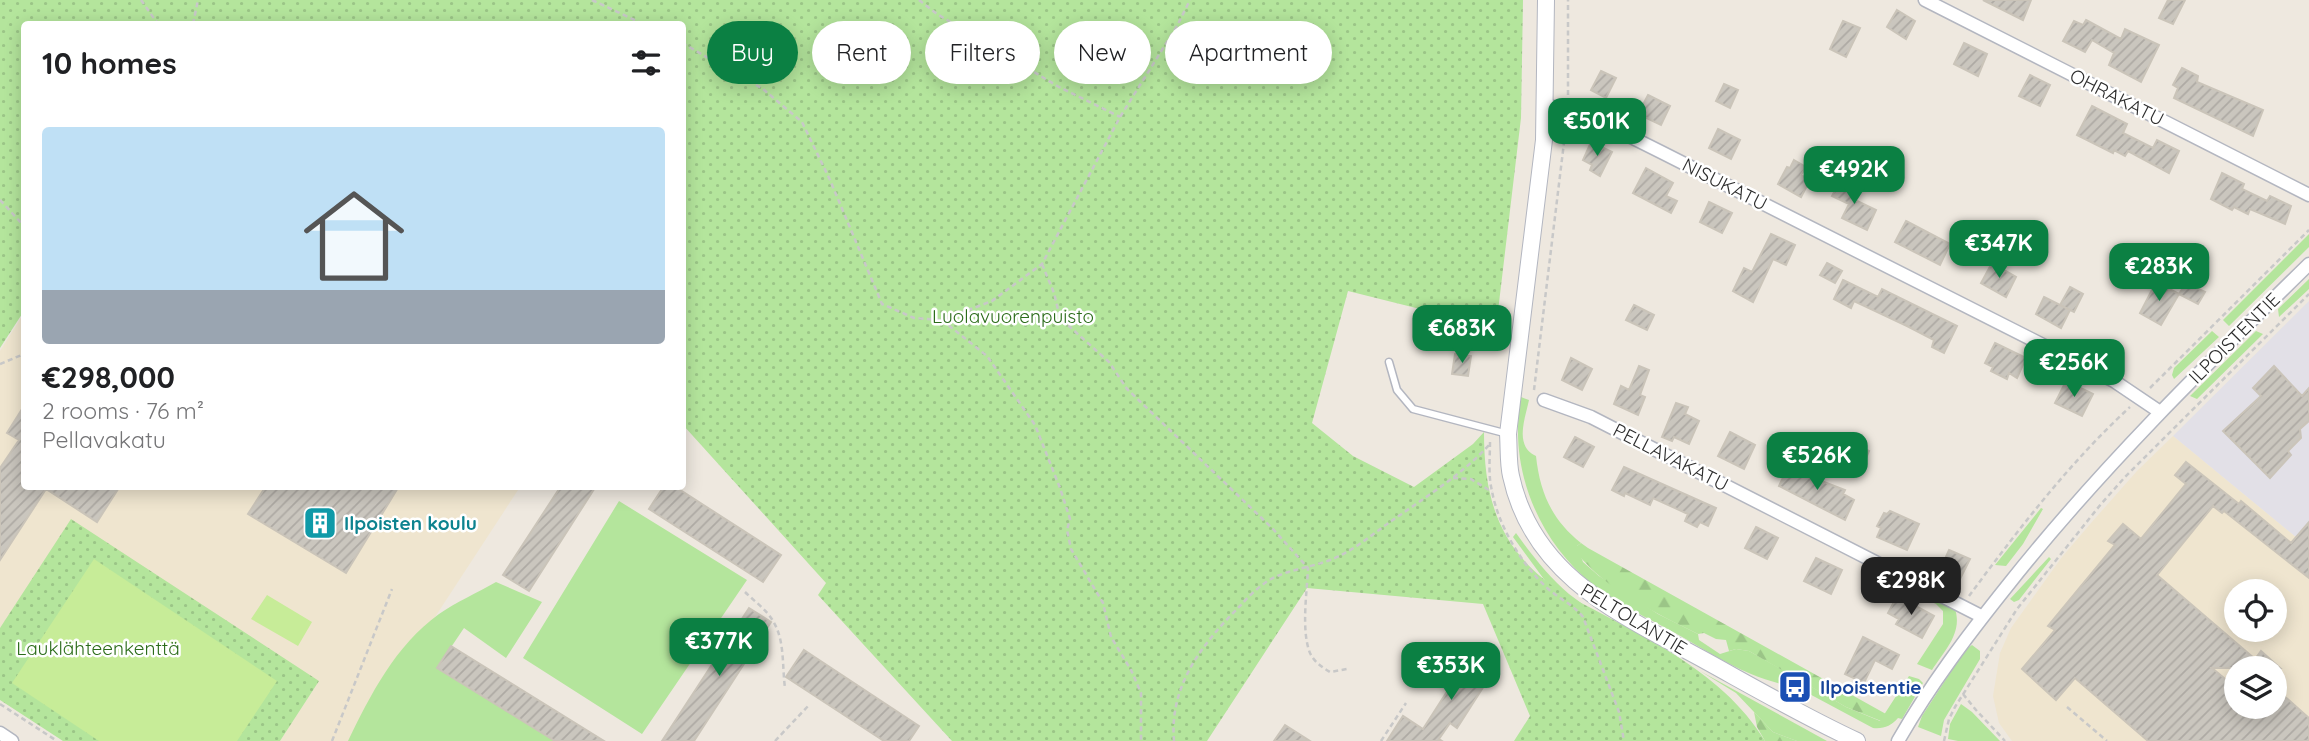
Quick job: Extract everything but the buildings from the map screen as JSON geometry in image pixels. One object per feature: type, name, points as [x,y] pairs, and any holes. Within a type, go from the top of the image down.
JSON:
[{"type":"street","name":"PELTOLANTIE","points":[[1546,0],[1544,140],[1508,434],[1511,476],[1516,493],[1533,531],[1569,578],[1615,611],[1857,741]]},
{"type":"street","name":"OHRAKATU","points":[[1924,0],[2309,195]]},
{"type":"street","name":"NISUKATU","points":[[1546,105],[1591,117],[2114,381],[2160,412]]},
{"type":"street","name":"ILPOISTENTIE","points":[[1898,741],[1921,702],[1981,616],[2044,539],[2160,412],[2309,264]]},
{"type":"street","name":"PELLAVAKATU","points":[[1539,398],[1591,417],[1981,616]]},
{"type":"street","points":[[0,733],[12,741]]},
{"type":"lane","points":[[1389,362],[1396,390],[1413,409],[1508,434]]},
{"type":"path","points":[[141,0],[156,21]]},
{"type":"path","points":[[194,21],[198,0]]},
{"type":"path","points":[[592,0],[637,21]]},
{"type":"path","points":[[919,0],[937,14],[1059,87],[1120,117]]},
{"type":"path","points":[[686,45],[763,89],[802,122],[830,180],[882,304],[914,318],[942,320],[992,300],[1042,264],[1120,117],[1177,26],[1190,0]]},
{"type":"path","points":[[1539,398],[1542,313],[1568,110],[1568,0]]},
{"type":"path","points":[[0,200],[21,223]]},
{"type":"path","points":[[1962,605],[2010,540],[2047,496],[2140,398],[2309,230]]},
{"type":"path","points":[[1042,264],[1054,293],[1060,318],[1109,362],[1127,389],[1273,528],[1308,568],[1306,615],[1309,652],[1315,661],[1330,672],[1348,669]]},
{"type":"path","points":[[1944,741],[1949,719],[2017,609],[2101,504],[2309,294]]},
{"type":"path","points":[[942,320],[987,356],[1035,425],[1070,519],[1067,530],[1071,549],[1102,603],[1111,637],[1141,693],[1141,741]]},
{"type":"path","points":[[0,364],[21,355]]},
{"type":"path","points":[[1174,741],[1174,718],[1183,680],[1195,656],[1220,625],[1269,580],[1343,555],[1450,479],[1490,444]]},
{"type":"path","points":[[1450,479],[1471,479],[1492,492]]},
{"type":"path","points":[[332,741],[392,589]]},
{"type":"path","points":[[745,593],[773,620],[782,644],[781,661],[785,688]]},
{"type":"path","points":[[1963,694],[2006,741]]},
{"type":"path","points":[[1381,741],[1406,703]]},
{"type":"path","points":[[0,704],[57,741]]},
{"type":"path","points":[[775,741],[810,704]]},
{"type":"path","points":[[2067,707],[2107,741]]},
{"type":"shaded area","points":[[2309,301],[2309,548],[2173,436]]},
{"type":"shaded area","points":[[21,318],[21,490],[518,490],[354,741],[280,741],[319,681],[0,627],[0,351]]},
{"type":"shaded area","points":[[2173,436],[2309,548],[2309,741],[2012,741],[1999,723],[1993,696],[2000,653],[2011,628],[2062,557],[2137,471]]},
{"type":"green space","name":"Luolavuorenpuisto","points":[[0,0],[1523,0],[1521,118],[1496,328],[1348,291],[1312,423],[1353,456],[1414,487],[1473,444],[1484,432],[1485,458],[1493,504],[1500,524],[1524,561],[1563,593],[1647,638],[1701,673],[1747,715],[1765,741],[1514,741],[1530,716],[1483,604],[1307,588],[1207,741],[952,741],[818,595],[826,583],[686,428],[686,21],[21,21],[21,316],[0,348]]},
{"type":"green space","points":[[2309,234],[2309,247],[2229,326],[2223,320]]},
{"type":"green space","points":[[2309,279],[2309,289],[2279,317],[2278,309]]},
{"type":"green space","points":[[2212,331],[2219,337],[2174,379],[2174,368]]},
{"type":"green space","points":[[2256,331],[2263,334],[2197,399],[2190,396]]},
{"type":"green space","points":[[1521,397],[1529,400],[1523,431],[1525,446],[1536,456],[1549,505],[1562,525],[1581,543],[1577,546],[1583,562],[1599,576],[1658,614],[1698,634],[1699,640],[1720,654],[1736,649],[1749,651],[1793,676],[1787,686],[1741,670],[1722,660],[1602,591],[1573,566],[1542,524],[1523,475],[1518,423]]},
{"type":"green space","points":[[619,501],[747,580],[642,734],[523,658]]},
{"type":"green space","points":[[2041,508],[2043,509],[2023,544],[2006,566],[1995,565]]},
{"type":"green space","name":"Lauklähteenkenttä","points":[[71,519],[319,681],[280,741],[63,741],[0,700],[0,628]]},
{"type":"green space","points":[[1516,533],[1554,580],[1569,594],[1609,620],[1681,659],[1605,624],[1546,582],[1513,537]]},
{"type":"green space","points":[[1581,543],[1886,714],[1881,721],[1846,707],[1749,651],[1729,651],[1726,640],[1704,633],[1698,634],[1649,609],[1588,566],[1576,552]]},
{"type":"green space","points":[[2049,557],[2051,559],[2019,600],[2014,602],[2010,599]]},
{"type":"green space","name":"Lauklähteenkenttä","points":[[94,559],[277,681],[237,741],[99,741],[12,683]]},
{"type":"green space","points":[[1903,579],[1955,609],[1957,618],[1954,634],[1932,670],[1917,664],[1943,624],[1943,611],[1936,604],[1897,585]]},
{"type":"green space","points":[[496,582],[542,602],[506,658],[464,628],[437,668],[555,741],[348,741],[375,689],[409,641],[439,614]]},
{"type":"green space","points":[[267,595],[312,622],[298,646],[251,619]]},
{"type":"green space","points":[[1972,645],[1980,651],[1980,659],[1944,720],[1941,736],[1918,727],[1922,716],[1965,650]]},
{"type":"green space","points":[[1700,671],[1827,741],[1797,741],[1773,732],[1736,693]]},
{"type":"green space","points":[[1909,676],[1923,683],[1902,719],[1898,718],[1881,728],[1873,728],[1802,690],[1805,683],[1846,707],[1880,721]]},
{"type":"green space","points":[[1961,704],[2000,741],[1948,739],[1950,724]]},
{"type":"green space","points":[[1754,712],[1773,732],[1797,741],[1765,741],[1757,727]]},
{"type":"place","name":"Ilpoisten koulu","points":[[320,523]]},
{"type":"place","name":"Ilpoistentie","points":[[1795,687]]}]
